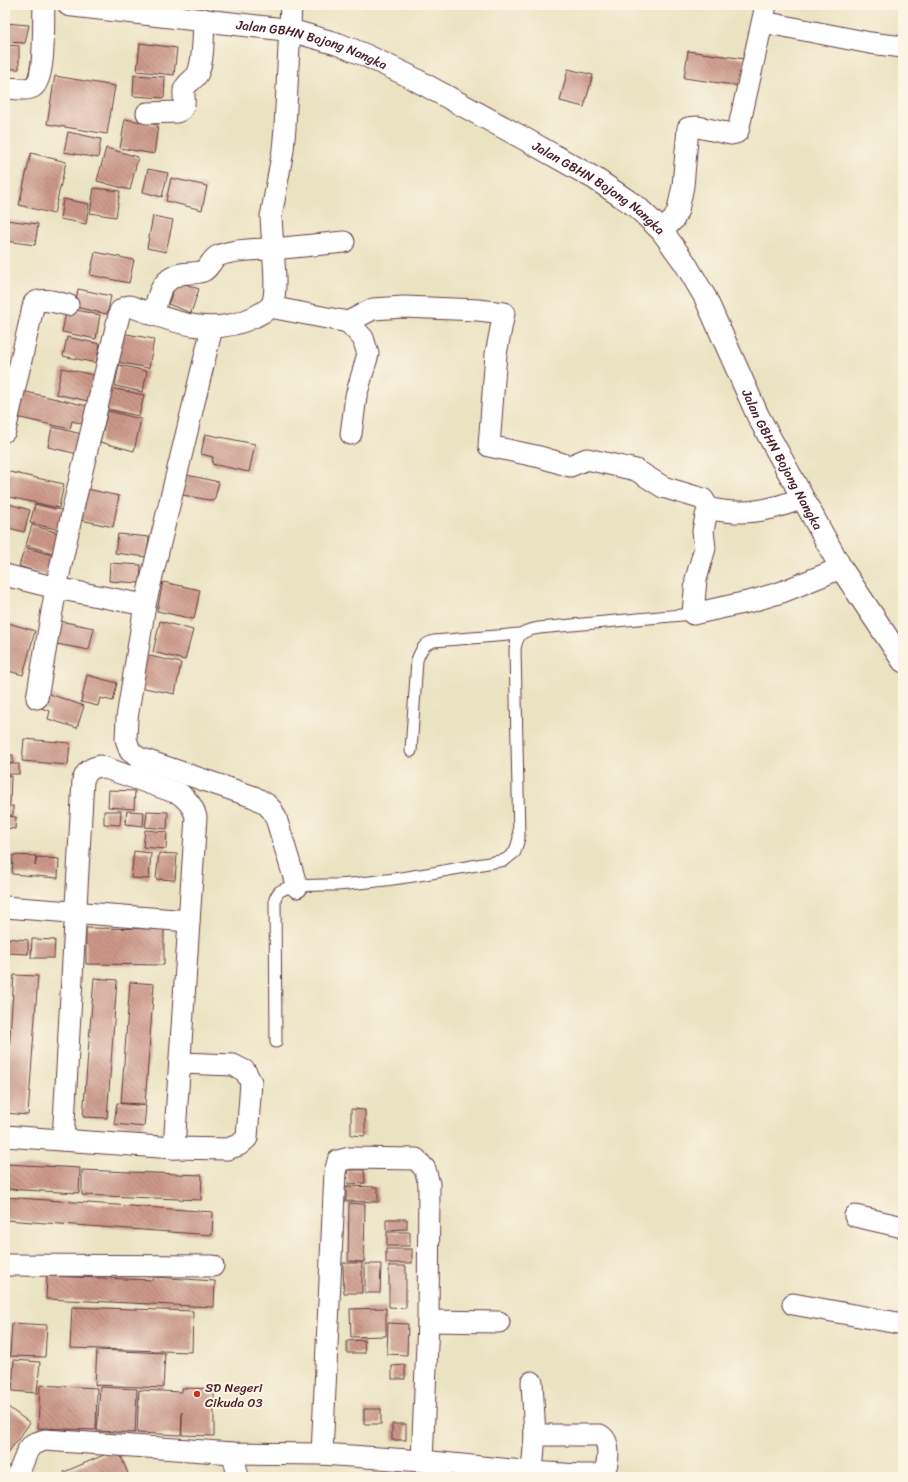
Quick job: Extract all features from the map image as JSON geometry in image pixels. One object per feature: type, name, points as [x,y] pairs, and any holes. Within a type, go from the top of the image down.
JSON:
[{"type":"street","points":[[5,88],[28,89],[34,86],[40,78],[43,54],[44,5]]},
{"type":"street","name":"Jalan GBHN Bojong Nangka","points":[[69,5],[93,6],[289,30],[338,44],[365,54],[413,79],[594,178],[637,207],[662,231],[685,263],[705,297],[758,416],[841,568],[903,661]]},
{"type":"street","points":[[38,698],[56,588],[74,504],[120,311],[130,306],[154,315],[196,326],[212,328],[236,324],[250,318],[270,307],[273,301],[273,249],[271,217],[283,150],[291,5]]},
{"type":"street","points":[[662,231],[674,219],[679,205],[683,186],[688,128],[698,127],[731,134],[738,131],[764,13],[870,43],[903,47]]},
{"type":"street","points":[[148,113],[178,112],[182,110],[184,90],[188,83],[195,78],[199,68],[204,20]]},
{"type":"street","points":[[154,315],[160,293],[168,280],[182,274],[202,272],[208,267],[216,256],[227,252],[344,242]]},
{"type":"street","points":[[5,431],[34,303],[39,300],[44,300],[68,305]]},
{"type":"street","points":[[270,307],[348,322],[363,338],[368,354],[356,396],[351,434]]},
{"type":"street","points":[[348,322],[373,309],[397,308],[471,310],[504,313],[496,354],[489,446],[540,457],[570,466],[587,459],[636,470],[663,487],[703,499],[709,509]]},
{"type":"street","points":[[212,328],[145,605],[127,718],[126,739],[130,751],[139,758],[242,793],[265,803],[272,810],[276,818],[296,887]]},
{"type":"street","points":[[709,509],[739,512],[761,510],[775,508],[803,498]]},
{"type":"street","points":[[709,509],[703,531],[705,548],[696,579],[693,614],[752,601],[782,592],[841,568]]},
{"type":"street","points":[[5,575],[56,588],[145,605]]},
{"type":"street","points":[[63,1140],[83,780],[86,772],[91,768],[100,766],[180,794],[189,801],[194,808],[196,817],[181,1063],[174,1148]]},
{"type":"street","points":[[5,907],[189,921]]},
{"type":"street","points":[[5,1136],[174,1148],[228,1149],[239,1145],[247,1138],[251,1089],[251,1082],[245,1071],[233,1065],[181,1063]]},
{"type":"street","points":[[322,1454],[335,1172],[338,1161],[350,1158],[416,1159],[425,1169],[429,1184],[428,1321],[422,1461]]},
{"type":"street","points":[[855,1216],[903,1227]]},
{"type":"street","points":[[5,1265],[213,1266]]},
{"type":"street","points":[[792,1304],[903,1324]]},
{"type":"street","points":[[428,1321],[499,1322]]},
{"type":"street","points":[[532,1382],[535,1435],[532,1472]]},
{"type":"street","points":[[16,1477],[28,1450],[33,1444],[45,1440],[233,1453],[322,1454],[422,1461],[578,1476],[598,1475],[603,1473],[607,1468],[607,1443],[605,1438],[600,1435],[535,1435]]},
{"type":"street","points":[[233,1453],[238,1477]]},
{"type":"lane","points":[[411,751],[417,660],[423,647],[428,642],[520,634],[539,628],[693,614]]},
{"type":"lane","points":[[276,1042],[275,899],[277,893],[283,889],[296,887],[361,883],[414,876],[506,860],[515,852],[519,838],[515,649],[520,634]]},
{"type":"building","points":[[5,23],[29,25],[25,43],[5,42]]},
{"type":"building","points":[[140,43],[177,48],[174,75],[137,71]]},
{"type":"building","points":[[5,45],[19,46],[19,69],[5,69]]},
{"type":"building","points":[[688,51],[745,59],[741,86],[684,78]]},
{"type":"building","points":[[568,69],[593,75],[584,107],[560,101]]},
{"type":"building","points":[[134,75],[165,77],[164,98],[133,96]]},
{"type":"building","points":[[55,76],[115,86],[107,134],[47,124]]},
{"type":"building","points":[[125,119],[158,125],[154,154],[120,148]]},
{"type":"building","points":[[68,132],[101,139],[98,158],[64,152]]},
{"type":"building","points":[[106,148],[138,157],[130,190],[97,181]]},
{"type":"building","points":[[31,153],[66,162],[54,214],[19,205]]},
{"type":"building","points":[[148,169],[168,173],[162,197],[143,192]]},
{"type":"building","points":[[171,178],[207,186],[202,210],[166,201]]},
{"type":"building","points":[[94,188],[120,191],[116,217],[90,213]]},
{"type":"building","points":[[63,199],[89,204],[86,224],[60,219]]},
{"type":"building","points":[[153,216],[173,220],[166,252],[147,248]]},
{"type":"building","points":[[5,220],[38,224],[35,245],[5,241]]},
{"type":"building","points":[[95,252],[134,260],[129,283],[90,275]]},
{"type":"building","points":[[177,281],[199,289],[191,313],[168,304]]},
{"type":"building","points":[[78,289],[111,296],[107,314],[75,307]]},
{"type":"building","points":[[67,308],[100,315],[96,339],[62,332]]},
{"type":"building","points":[[116,332],[154,339],[149,368],[111,361]]},
{"type":"building","points":[[67,337],[100,344],[96,363],[63,356]]},
{"type":"building","points":[[119,365],[147,371],[143,392],[115,386]]},
{"type":"building","points":[[62,368],[94,375],[88,401],[56,394]]},
{"type":"building","points":[[106,387],[144,395],[139,416],[102,408]]},
{"type":"building","points":[[22,391],[92,407],[88,425],[72,421],[70,429],[16,417]]},
{"type":"building","points":[[108,411],[141,419],[134,451],[100,442]]},
{"type":"building","points":[[52,427],[86,435],[82,455],[48,447]]},
{"type":"building","points":[[205,434],[255,444],[249,472],[212,464],[213,457],[201,454]]},
{"type":"building","points":[[5,471],[64,484],[59,508],[5,496]]},
{"type":"building","points":[[187,475],[219,482],[214,501],[183,495]]},
{"type":"building","points":[[82,488],[119,496],[113,527],[76,519]]},
{"type":"building","points":[[5,503],[30,510],[24,532],[5,527]]},
{"type":"building","points":[[35,504],[69,512],[64,531],[30,523]]},
{"type":"building","points":[[32,525],[62,534],[55,554],[26,545]]},
{"type":"building","points":[[118,534],[149,537],[147,557],[115,553]]},
{"type":"building","points":[[25,547],[55,556],[49,576],[19,566]]},
{"type":"building","points":[[110,563],[141,565],[140,583],[109,581]]},
{"type":"building","points":[[163,582],[200,590],[194,619],[157,611]]},
{"type":"building","points":[[55,620],[94,628],[89,650],[51,643]]},
{"type":"building","points":[[160,621],[193,630],[185,660],[153,652]]},
{"type":"building","points":[[5,622],[35,631],[23,675],[5,670]]},
{"type":"building","points":[[141,654],[181,663],[175,694],[134,686]]},
{"type":"building","points":[[87,675],[117,683],[113,701],[100,698],[98,706],[81,702]]},
{"type":"building","points":[[47,693],[84,706],[77,728],[48,719],[50,711],[41,708]]},
{"type":"building","points":[[24,739],[70,743],[68,765],[22,761]]},
{"type":"building","points":[[5,755],[13,755],[13,763],[5,763]]},
{"type":"building","points":[[5,764],[19,764],[19,774],[5,774]]},
{"type":"building","points":[[5,775],[11,776],[10,804],[5,804]]},
{"type":"building","points":[[109,790],[135,791],[134,809],[108,807]]},
{"type":"building","points":[[5,806],[13,806],[13,815],[5,815]]},
{"type":"building","points":[[104,811],[121,811],[120,825],[104,824]]},
{"type":"building","points":[[127,811],[144,812],[143,826],[125,824]]},
{"type":"building","points":[[147,811],[168,812],[167,829],[145,827]]},
{"type":"building","points":[[5,816],[16,817],[15,829],[5,828]]},
{"type":"building","points":[[145,830],[167,832],[166,849],[143,847]]},
{"type":"building","points":[[134,851],[151,853],[149,879],[131,878]]},
{"type":"building","points":[[159,853],[177,854],[175,880],[156,879]]},
{"type":"building","points":[[13,855],[36,856],[35,866],[37,857],[59,859],[58,878],[12,874]]},
{"type":"building","points":[[86,928],[164,929],[164,965],[86,964]]},
{"type":"building","points":[[5,938],[28,940],[28,954],[5,953]]},
{"type":"building","points":[[32,939],[55,940],[54,958],[31,958]]},
{"type":"building","points":[[5,971],[8,971],[8,991],[5,991]]},
{"type":"building","points":[[14,975],[38,976],[28,1115],[5,1113]]},
{"type":"building","points":[[94,978],[117,980],[107,1118],[83,1117]]},
{"type":"building","points":[[130,982],[154,984],[145,1104],[121,1103]]},
{"type":"building","points":[[117,1103],[146,1106],[144,1127],[114,1124]]},
{"type":"building","points":[[351,1109],[365,1110],[365,1136],[351,1135]]},
{"type":"building","points":[[5,1164],[80,1168],[79,1193],[5,1189]]},
{"type":"building","points":[[82,1170],[202,1175],[201,1200],[82,1195]]},
{"type":"building","points":[[347,1170],[364,1170],[365,1183],[348,1184]]},
{"type":"building","points":[[346,1186],[378,1187],[378,1202],[346,1201]]},
{"type":"building","points":[[5,1197],[213,1212],[212,1235],[5,1220]]},
{"type":"building","points":[[349,1203],[365,1204],[364,1262],[348,1261]]},
{"type":"building","points":[[386,1219],[407,1219],[407,1229],[386,1230]]},
{"type":"building","points":[[387,1232],[410,1232],[410,1246],[387,1246]]},
{"type":"building","points":[[386,1249],[412,1249],[412,1263],[386,1263]]},
{"type":"building","points":[[343,1263],[362,1263],[362,1293],[344,1293]]},
{"type":"building","points":[[365,1264],[381,1264],[380,1293],[365,1293]]},
{"type":"building","points":[[389,1266],[406,1266],[406,1308],[389,1307]]},
{"type":"building","points":[[47,1276],[153,1280],[153,1277],[215,1281],[214,1307],[46,1299]]},
{"type":"building","points":[[72,1307],[193,1311],[192,1352],[70,1348]]},
{"type":"building","points":[[386,1308],[386,1336],[351,1337],[350,1309]]},
{"type":"building","points":[[12,1323],[47,1325],[45,1357],[10,1356]]},
{"type":"building","points":[[388,1323],[408,1324],[407,1355],[387,1354]]},
{"type":"building","points":[[364,1340],[365,1353],[347,1353],[347,1341]]},
{"type":"building","points":[[97,1350],[165,1353],[163,1388],[95,1385]]},
{"type":"building","points":[[14,1360],[40,1362],[37,1393],[12,1391]]},
{"type":"building","points":[[405,1365],[405,1379],[392,1379],[392,1366]]},
{"type":"building","points":[[40,1385],[97,1388],[96,1430],[38,1428]]},
{"type":"building","points":[[100,1387],[137,1389],[135,1433],[97,1431]]},
{"type":"building","points":[[182,1388],[214,1389],[214,1436],[182,1435],[182,1412],[181,1435],[137,1433],[139,1390],[182,1392]]},
{"type":"building","points":[[8,1407],[30,1423],[5,1457],[5,1411]]},
{"type":"building","points":[[364,1409],[381,1409],[381,1424],[364,1424]]},
{"type":"building","points":[[392,1424],[406,1424],[406,1440],[392,1440]]},
{"type":"building","points":[[118,1449],[129,1476],[66,1477],[64,1472]]},
{"type":"place","name":"SD Negeri Cikuda 03","points":[[197,1394]]}]
